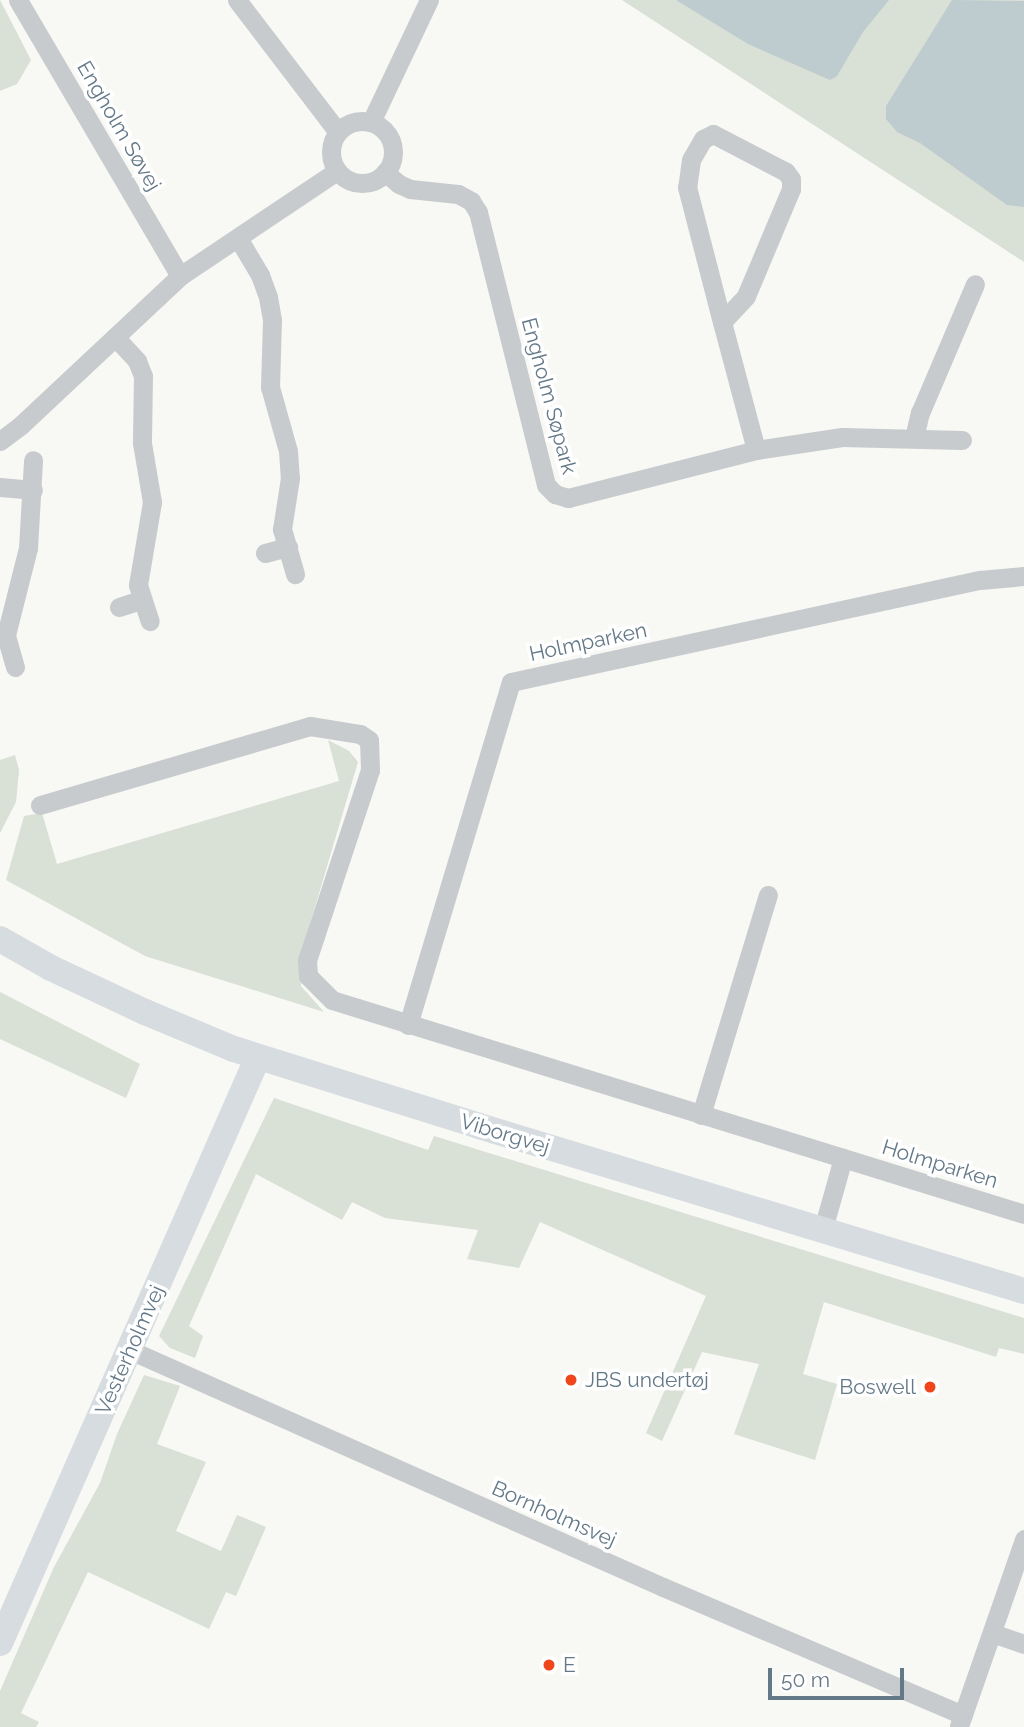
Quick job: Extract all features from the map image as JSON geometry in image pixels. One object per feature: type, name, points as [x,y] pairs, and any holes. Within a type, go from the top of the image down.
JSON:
[{"type":"street","name":"Engholm Søvej","points":[[18,0],[180,276]]},
{"type":"street","points":[[237,0],[338,132]]},
{"type":"street","points":[[371,122],[429,0]]},
{"type":"street","points":[[353,122],[371,122],[387,134],[391,144],[390,163],[385,172],[369,182],[359,183],[337,171],[331,151],[338,132],[353,122]]},
{"type":"street","points":[[722,322],[747,296],[791,190],[791,179],[786,172],[713,134],[703,139],[691,160],[687,187],[722,322],[756,450]]},
{"type":"street","points":[[0,441],[21,425],[180,276],[337,171]]},
{"type":"street","name":"Engholm Søpark","points":[[385,172],[410,189],[458,194],[471,201],[478,212],[547,485],[555,494],[568,498],[756,450],[842,437],[962,440]]},
{"type":"street","points":[[237,238],[260,275],[272,320],[270,387],[288,451],[290,478],[282,529],[295,574]]},
{"type":"street","points":[[914,438],[920,413],[975,284]]},
{"type":"street","points":[[115,337],[137,361],[145,401],[142,443],[152,502],[138,585],[149,621]]},
{"type":"street","points":[[15,667],[4,649],[28,548],[33,460]]},
{"type":"street","points":[[0,487],[33,490]]},
{"type":"street","points":[[265,554],[288,547]]},
{"type":"street","name":"Holmparken","points":[[408,1025],[511,682],[980,580],[1024,576]]},
{"type":"street","points":[[119,607],[141,600]]},
{"type":"street","name":"Holmparken","points":[[40,805],[310,726],[360,734],[369,740],[370,770],[307,960],[308,976],[332,1000],[1024,1214]]},
{"type":"street","points":[[701,1115],[768,895]]},
{"type":"street","name":"Viborgvej","points":[[0,939],[51,968],[145,1012],[258,1057],[1024,1291]]},
{"type":"street","name":"Vesterholmvej","points":[[0,1643],[258,1057]]},
{"type":"street","points":[[823,1229],[843,1158]]},
{"type":"street","name":"Bornholmsvej","points":[[130,1350],[961,1721]]},
{"type":"street","points":[[961,1721],[1024,1539]]},
{"type":"street","points":[[992,1633],[1024,1644]]},
{"type":"shaded area","points":[[0,0],[31,60],[17,84],[0,91]]},
{"type":"shaded area","points":[[622,0],[1024,0],[1024,262]]},
{"type":"shaded area","points":[[676,0],[889,0],[863,32],[837,76],[830,80],[748,44]]},
{"type":"shaded area","points":[[952,0],[1024,1],[1024,207],[1007,205],[920,143],[897,132],[886,119],[886,106]]},
{"type":"shaded area","points":[[328,740],[349,751],[358,762],[301,954],[301,986],[324,1012],[145,956],[6,880],[24,816],[42,813],[57,864],[339,781]]},
{"type":"shaded area","points":[[15,755],[19,770],[16,802],[0,833],[0,760]]},
{"type":"shaded area","points":[[0,992],[140,1064],[126,1098],[0,1039]]},
{"type":"shaded area","points":[[274,1098],[428,1150],[434,1136],[1024,1318],[1024,1354],[999,1348],[996,1357],[824,1302],[803,1374],[837,1384],[815,1460],[734,1434],[759,1364],[702,1352],[662,1441],[646,1433],[706,1296],[540,1222],[519,1268],[467,1259],[478,1230],[385,1218],[352,1202],[342,1220],[256,1174],[189,1326],[203,1336],[195,1358],[170,1348],[159,1336]]},
{"type":"shaded area","points":[[144,1375],[180,1386],[157,1444],[206,1462],[176,1531],[221,1551],[237,1515],[266,1527],[236,1596],[226,1592],[209,1629],[88,1572],[21,1713],[39,1722],[36,1727],[0,1727],[0,1691],[54,1567],[100,1483],[117,1434]]},
{"type":"place","name":"JBS undertøj","points":[[571,1380]]},
{"type":"place","name":"Boswell","points":[[930,1387]]},
{"type":"place","name":"E","points":[[549,1665]]}]
